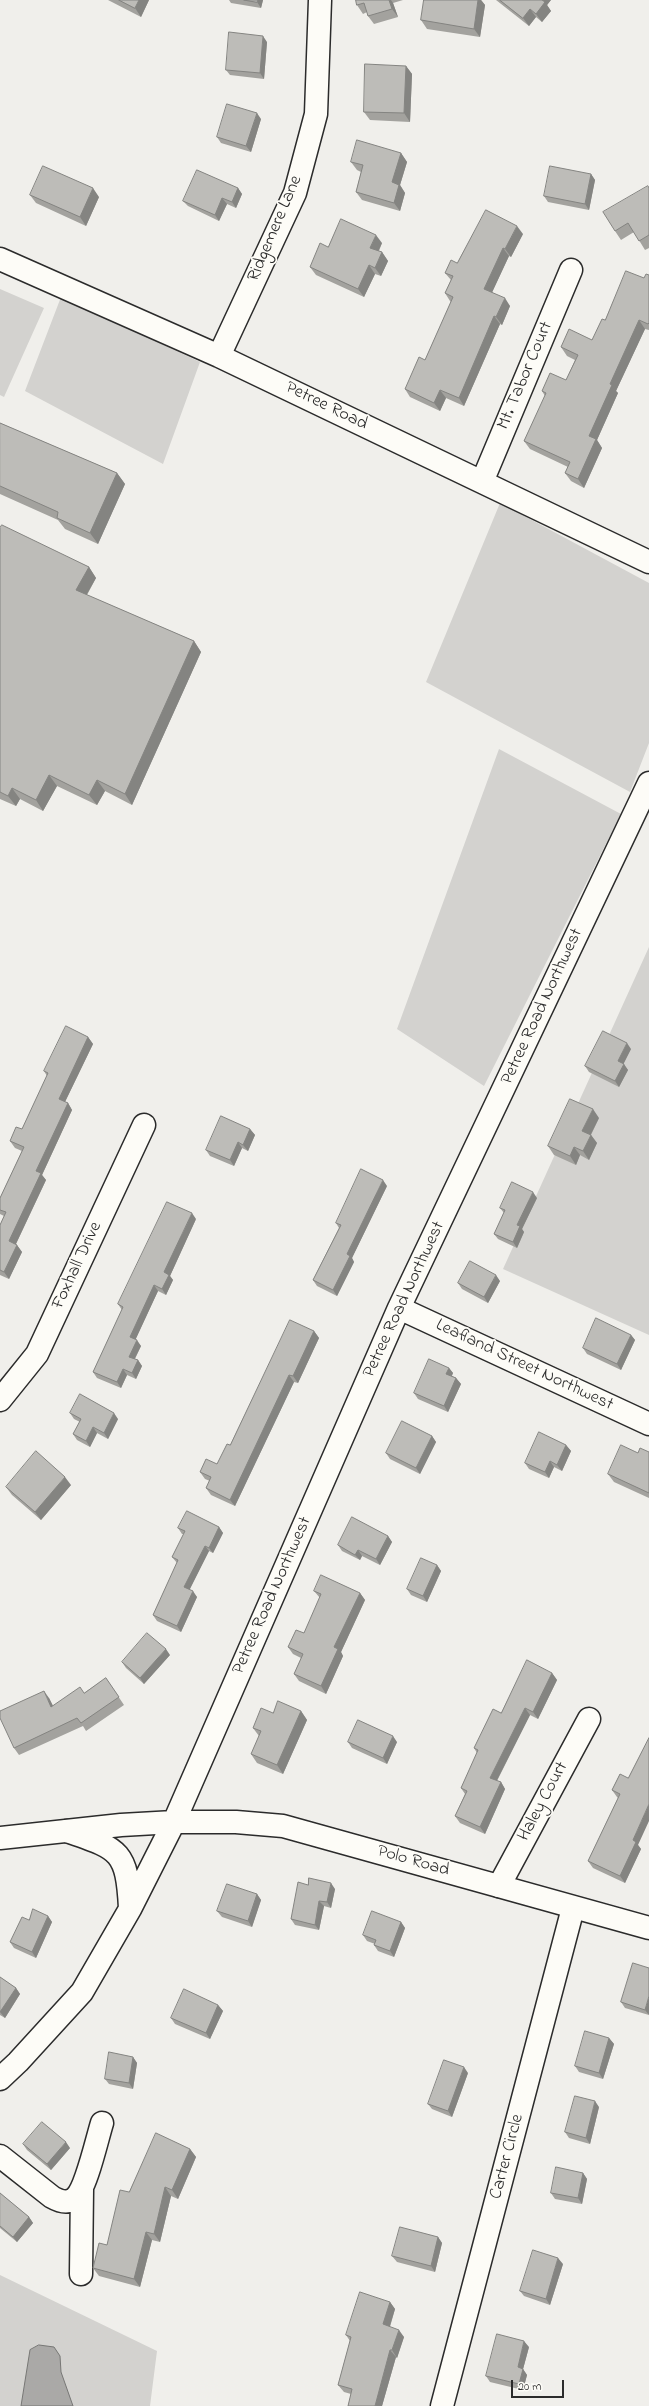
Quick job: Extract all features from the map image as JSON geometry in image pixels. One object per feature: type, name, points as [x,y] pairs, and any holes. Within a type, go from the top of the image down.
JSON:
[{"type":"street","name":"Ridgemere Lane","points":[[219,356],[295,193],[316,114],[320,0]]},
{"type":"street","name":"Petree Road","points":[[0,259],[219,356],[482,482],[646,558]]},
{"type":"street","name":"Mt. Tabor Court","points":[[482,482],[571,270]]},
{"type":"street","name":"Petree Road Northwest","points":[[0,2079],[18,2062],[82,1992],[130,1909],[174,1822],[400,1308],[649,783]]},
{"type":"street","name":"Foxhall Drive","points":[[0,1400],[37,1354],[144,1126]]},
{"type":"street","name":"Leafland Street Northwest","points":[[400,1308],[649,1424]]},
{"type":"street","name":"Haley Court","points":[[499,1886],[589,1719]]},
{"type":"street","name":"Polo Road","points":[[0,1838],[67,1830],[174,1822],[236,1822],[283,1826],[649,1928]]},
{"type":"street","points":[[67,1830],[104,1843],[118,1854],[126,1867],[130,1909]]},
{"type":"street","name":"Carter Circle","points":[[442,2406],[573,1908]]},
{"type":"street","points":[[81,2274],[82,2189],[102,2123]]},
{"type":"street","points":[[0,2156],[59,2201],[75,2199],[82,2189]]},
{"type":"shaded area","points":[[0,289],[44,308],[4,397],[0,395]]},
{"type":"shaded area","points":[[61,297],[200,362],[163,464],[25,391]]},
{"type":"shaded area","points":[[500,503],[649,583],[649,743],[630,792],[426,682]]},
{"type":"shaded area","points":[[499,749],[621,814],[484,1086],[397,1029]]},
{"type":"shaded area","points":[[649,947],[649,1335],[503,1269]]},
{"type":"shaded area","points":[[0,2275],[157,2351],[150,2406],[0,2406]]},
{"type":"shaded area","points":[[39,2345],[54,2347],[60,2356],[61,2372],[73,2406],[21,2406],[30,2350]]},
{"type":"building","points":[[119,0],[139,0],[135,8]]},
{"type":"building","points":[[244,0],[258,0],[257,2]]},
{"type":"building","points":[[356,0],[389,0],[392,9],[368,16],[364,3],[357,5]]},
{"type":"building","points":[[424,0],[478,0],[474,29],[421,20]]},
{"type":"building","points":[[500,0],[542,0],[545,2],[536,14],[530,9],[523,18]]},
{"type":"building","points":[[229,32],[263,36],[260,73],[226,70]]},
{"type":"building","points":[[365,64],[406,66],[404,113],[364,112]]},
{"type":"building","points":[[227,104],[257,113],[246,146],[217,137]]},
{"type":"building","points":[[357,140],[401,153],[392,182],[399,185],[394,203],[356,192],[363,165],[351,162]]},
{"type":"building","points":[[43,166],[93,188],[80,217],[30,195]]},
{"type":"building","points":[[550,166],[591,174],[585,204],[544,196]]},
{"type":"building","points":[[197,170],[238,188],[232,202],[222,198],[215,215],[183,201]]},
{"type":"building","points":[[648,186],[649,235],[639,241],[628,223],[615,231],[603,212]]},
{"type":"building","points":[[486,210],[517,226],[505,249],[503,248],[484,289],[505,298],[496,317],[494,316],[459,398],[440,390],[434,403],[405,389],[419,357],[425,360],[453,297],[445,293],[453,276],[445,273],[451,260],[457,263]]},
{"type":"building","points":[[341,219],[376,235],[370,248],[382,252],[375,268],[369,265],[358,289],[310,267],[320,243],[328,247]]},
{"type":"building","points":[[626,271],[644,278],[646,274],[649,275],[649,323],[648,324],[639,320],[610,384],[612,385],[589,436],[596,439],[578,479],[565,473],[570,462],[524,441],[546,393],[542,391],[550,373],[566,380],[578,355],[561,347],[569,329],[592,340],[602,319],[605,320]]},
{"type":"building","points":[[0,423],[117,473],[90,533],[57,518],[58,512],[0,486]]},
{"type":"building","points":[[2,525],[89,567],[76,590],[194,641],[125,794],[97,780],[89,795],[49,775],[36,800],[12,788],[8,796],[0,792],[0,528]]},
{"type":"building","points":[[66,1026],[88,1037],[59,1099],[68,1103],[36,1171],[41,1173],[9,1241],[17,1245],[4,1272],[0,1270],[0,1225],[6,1212],[0,1210],[0,1198],[24,1147],[10,1141],[16,1127],[22,1129],[48,1073],[44,1071]]},
{"type":"building","points":[[603,1031],[627,1043],[618,1061],[624,1064],[615,1081],[585,1066]]},
{"type":"building","points":[[570,1099],[593,1109],[582,1131],[591,1135],[583,1151],[574,1147],[570,1156],[548,1146]]},
{"type":"building","points":[[221,1116],[250,1129],[243,1145],[238,1142],[230,1160],[206,1150]]},
{"type":"building","points":[[361,1169],[383,1180],[347,1254],[350,1256],[333,1290],[313,1280],[341,1225],[336,1223]]},
{"type":"building","points":[[512,1182],[533,1192],[517,1225],[520,1226],[513,1242],[494,1234],[505,1210],[500,1208]]},
{"type":"building","points":[[167,1202],[192,1213],[164,1272],[169,1275],[162,1289],[154,1285],[130,1337],[137,1340],[129,1357],[138,1360],[132,1373],[123,1369],[117,1382],[93,1372],[123,1307],[118,1304]]},
{"type":"building","points":[[470,1261],[496,1275],[484,1297],[458,1283]]},
{"type":"building","points":[[596,1318],[631,1335],[617,1364],[583,1348]]},
{"type":"building","points":[[290,1320],[314,1331],[293,1376],[289,1375],[230,1500],[206,1488],[211,1477],[200,1472],[206,1459],[217,1464],[227,1444],[230,1445]]},
{"type":"building","points":[[429,1359],[449,1368],[446,1374],[456,1378],[444,1406],[414,1393]]},
{"type":"building","points":[[80,1394],[114,1413],[104,1433],[93,1427],[86,1441],[73,1434],[81,1419],[70,1413]]},
{"type":"building","points":[[402,1421],[432,1436],[416,1468],[386,1453]]},
{"type":"building","points":[[539,1432],[566,1445],[557,1465],[550,1461],[545,1472],[525,1463]]},
{"type":"building","points":[[621,1445],[638,1453],[640,1448],[649,1452],[649,1493],[608,1474]]},
{"type":"building","points":[[36,1451],[65,1477],[35,1512],[6,1487]]},
{"type":"building","points":[[187,1511],[219,1527],[209,1548],[205,1546],[184,1587],[193,1591],[177,1626],[153,1615],[178,1560],[172,1557],[185,1531],[178,1528]]},
{"type":"building","points":[[352,1517],[388,1536],[376,1559],[358,1550],[355,1555],[338,1545]]},
{"type":"building","points":[[421,1558],[437,1565],[423,1596],[407,1589]]},
{"type":"building","points":[[321,1575],[360,1593],[334,1647],[338,1649],[321,1686],[294,1674],[303,1654],[288,1647],[296,1630],[304,1633],[321,1594],[314,1591]]},
{"type":"building","points":[[147,1633],[166,1649],[140,1678],[122,1662]]},
{"type":"building","points":[[527,1660],[552,1673],[533,1712],[525,1708],[490,1778],[501,1782],[480,1827],[455,1816],[467,1791],[461,1788],[478,1750],[474,1748],[493,1709],[501,1713]]},
{"type":"building","points":[[106,1678],[119,1697],[81,1723],[77,1718],[14,1748],[0,1718],[0,1711],[44,1691],[51,1707],[80,1687],[84,1693]]},
{"type":"building","points":[[278,1701],[301,1711],[277,1765],[251,1754],[261,1731],[253,1728],[261,1708],[273,1713]]},
{"type":"building","points":[[358,1720],[393,1736],[383,1758],[348,1742]]},
{"type":"building","points":[[649,1738],[649,1804],[633,1840],[636,1842],[620,1876],[588,1861],[620,1794],[612,1790],[620,1774],[628,1778]]},
{"type":"building","points":[[309,1878],[331,1883],[327,1902],[319,1901],[315,1925],[291,1919],[298,1882],[308,1885]]},
{"type":"building","points":[[227,1884],[257,1894],[248,1921],[217,1911]]},
{"type":"building","points":[[33,1909],[48,1916],[32,1952],[10,1942],[22,1917],[29,1920]]},
{"type":"building","points":[[372,1911],[401,1922],[390,1951],[374,1945],[376,1940],[363,1935]]},
{"type":"building","points":[[633,1963],[649,1968],[649,1996],[645,2010],[621,2002]]},
{"type":"building","points":[[0,1977],[16,1988],[0,2012]]},
{"type":"building","points":[[184,1989],[218,2005],[206,2033],[171,2018]]},
{"type":"building","points":[[585,2031],[609,2038],[599,2073],[575,2066]]},
{"type":"building","points":[[109,2052],[133,2057],[129,2083],[105,2079]]},
{"type":"building","points":[[444,2060],[464,2067],[448,2111],[428,2104]]},
{"type":"building","points":[[575,2096],[595,2101],[586,2138],[565,2132]]},
{"type":"building","points":[[42,2122],[66,2142],[47,2164],[23,2144]]},
{"type":"building","points":[[156,2133],[190,2149],[172,2190],[165,2187],[154,2234],[146,2232],[134,2279],[93,2268],[99,2243],[107,2245],[120,2190],[129,2192]]},
{"type":"building","points":[[556,2167],[583,2173],[578,2198],[551,2193]]},
{"type":"building","points":[[0,2193],[29,2217],[13,2237],[0,2226]]},
{"type":"building","points":[[400,2227],[438,2237],[431,2266],[392,2256]]},
{"type":"building","points":[[533,2250],[558,2258],[546,2299],[520,2291]]},
{"type":"building","points":[[360,2292],[390,2302],[383,2324],[399,2330],[392,2350],[390,2350],[375,2406],[348,2406],[352,2389],[338,2385],[351,2337],[346,2335]]},
{"type":"building","points":[[497,2334],[524,2341],[518,2367],[523,2369],[519,2384],[486,2376]]}]
